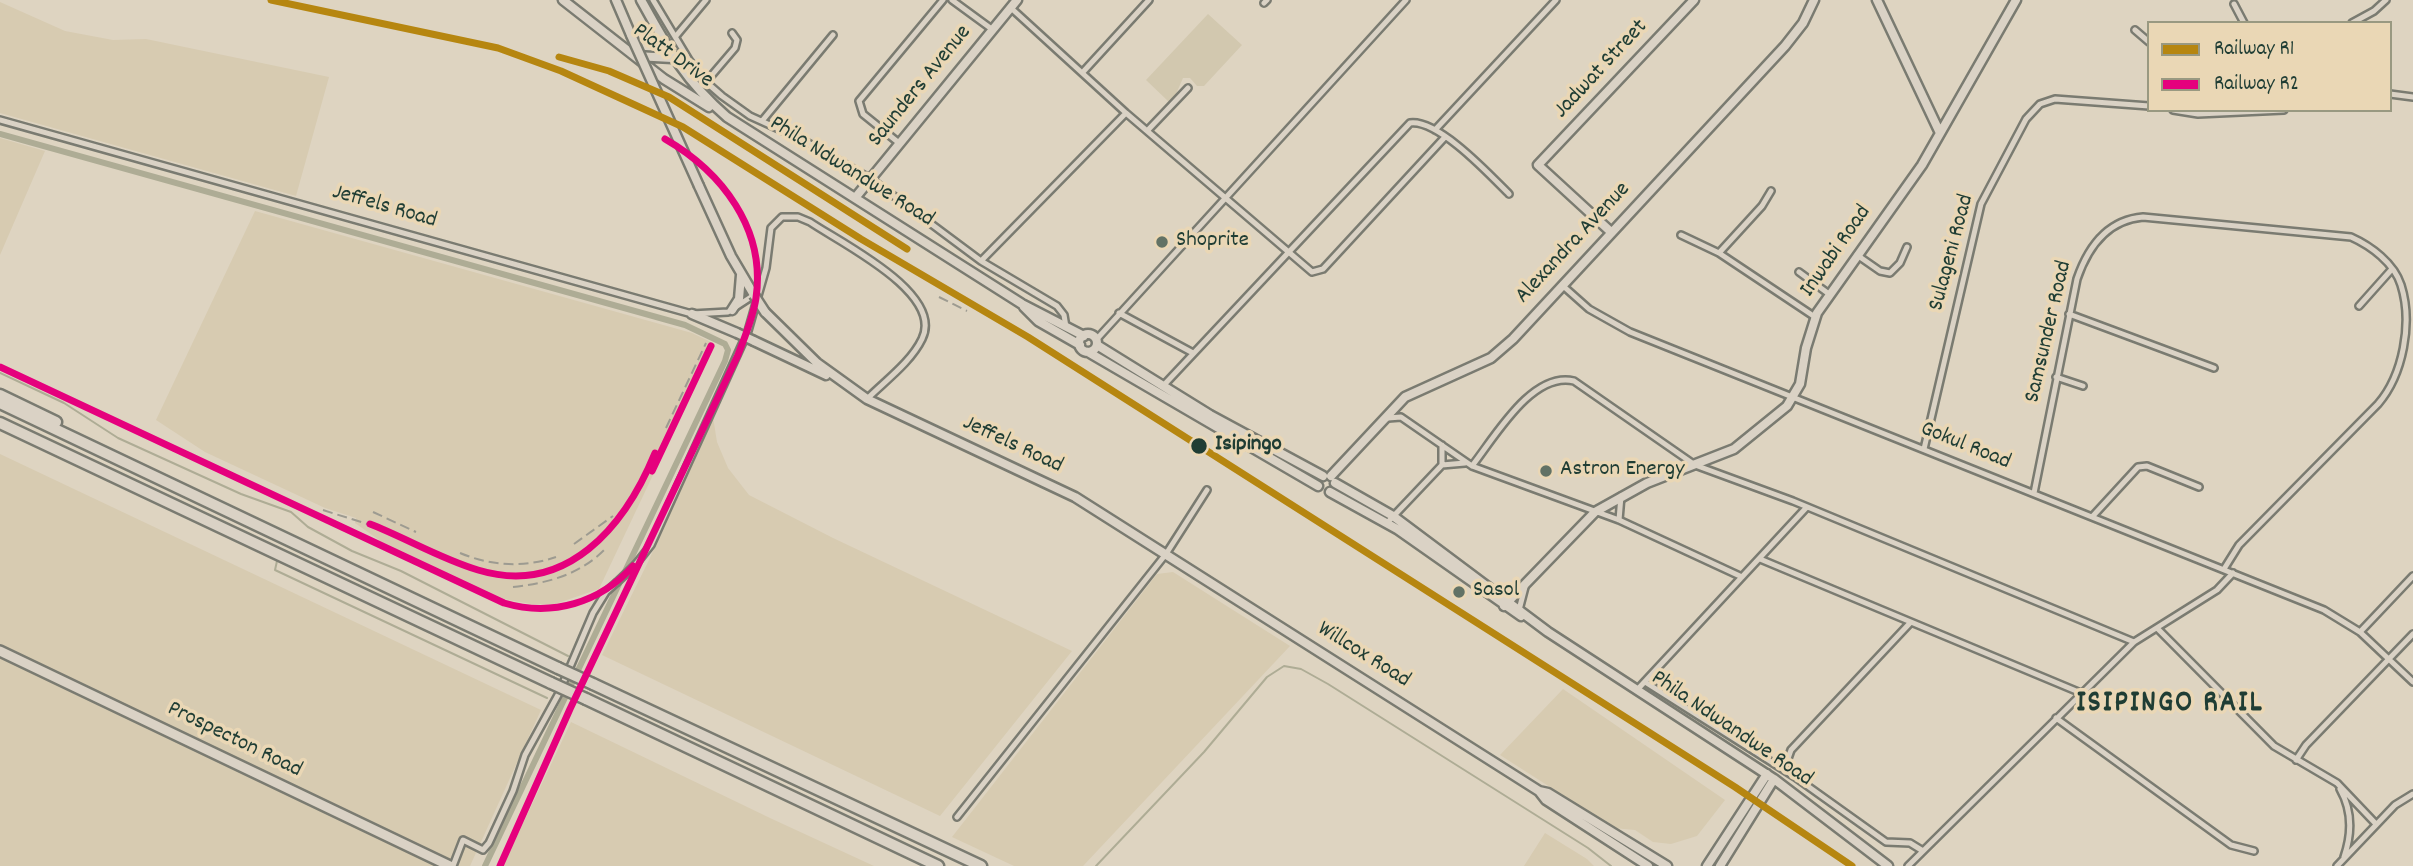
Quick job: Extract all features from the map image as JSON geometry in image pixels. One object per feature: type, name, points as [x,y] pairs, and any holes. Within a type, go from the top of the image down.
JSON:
[{"type":"highway","points":[[0,395],[103,445],[114,457]]},
{"type":"highway","points":[[0,403],[981,866]]},
{"type":"highway","points":[[0,423],[938,866]]},
{"type":"main road","name":"Prospecton Road","points":[[0,651],[452,866]]},
{"type":"street","name":"Platt Drive","points":[[562,0],[664,79],[727,117]]},
{"type":"street","points":[[615,0],[741,275],[765,312],[797,345],[839,380]]},
{"type":"street","name":"Phila Ndwandwe Road","points":[[641,0],[672,58],[692,85],[727,117],[1022,304],[1096,342],[1163,386],[1329,478],[1506,604],[1770,777],[1888,866]]},
{"type":"street","name":"Phila Ndwandwe Road","points":[[653,0],[706,82],[750,116],[803,140],[871,179],[981,261],[1051,301],[1064,315]]},
{"type":"street","points":[[676,36],[706,0]]},
{"type":"street","points":[[899,143],[863,114],[859,101],[943,0]]},
{"type":"street","points":[[952,0],[993,30]]},
{"type":"street","name":"Saunders Avenue","points":[[855,198],[1017,0]]},
{"type":"street","points":[[1083,72],[1149,0]]},
{"type":"street","points":[[1329,478],[1318,486],[1088,352],[1119,313],[1406,0]]},
{"type":"street","points":[[1436,130],[1556,0]]},
{"type":"street","name":"Jadwat Street","points":[[1611,232],[1538,165],[1694,0]]},
{"type":"street","name":"Alexandra Avenue","points":[[1329,478],[1405,397],[1491,358],[1513,339],[1785,46],[1803,23],[1814,0]]},
{"type":"street","name":"Inwabi Road","points":[[1794,398],[1815,317],[1829,293],[1906,188],[2016,0]]},
{"type":"street","points":[[2356,21],[2374,11],[2386,0]]},
{"type":"street","points":[[1881,2],[1940,133]]},
{"type":"street","points":[[2234,4],[2243,21]]},
{"type":"street","points":[[1011,8],[1126,113],[1312,272],[1320,271],[1445,137]]},
{"type":"street","points":[[2135,30],[2147,40]]},
{"type":"street","points":[[706,82],[735,48],[737,40],[732,33]]},
{"type":"street","points":[[762,121],[833,35]]},
{"type":"street","points":[[636,56],[672,58]]},
{"type":"street","points":[[1147,131],[1188,88]]},
{"type":"street","points":[[2392,94],[2413,97]]},
{"type":"street","name":"Sulageni Road","points":[[1924,449],[1981,204],[2026,119],[2040,104],[2054,99],[2147,106]]},
{"type":"street","points":[[981,261],[1126,113]]},
{"type":"street","name":"Jeffels Road","points":[[0,120],[692,314],[720,315],[746,302],[752,292]]},
{"type":"street","points":[[1163,386],[1239,302],[1291,254],[1404,128],[1415,122],[1436,130],[1509,194]]},
{"type":"street","points":[[1719,253],[1762,206],[1771,191]]},
{"type":"street","points":[[452,866],[463,840],[483,850],[489,844],[513,792],[525,755],[558,695],[593,613],[606,592],[636,564],[651,545],[742,347],[765,274],[771,228],[778,219],[798,217],[810,222],[902,282],[918,303],[924,335],[914,351],[867,399]]},
{"type":"street","name":"Samsunder Road","points":[[2034,493],[2069,314],[2086,253],[2110,229],[2133,218],[2336,234],[2358,240],[2372,248],[2392,269]]},
{"type":"street","points":[[1681,235],[1719,253],[1815,317]]},
{"type":"street","points":[[1857,255],[1880,271],[1889,273],[1900,263],[1907,247]]},
{"type":"street","points":[[2224,569],[2239,545],[2389,391],[2401,365],[2404,318],[2401,285],[2392,269],[2359,306]]},
{"type":"street","points":[[1799,272],[1829,293]]},
{"type":"street","points":[[733,310],[739,299],[741,275]]},
{"type":"street","name":"Gokul Road","points":[[1562,285],[1589,309],[1619,327],[2324,610],[2360,632],[2413,681]]},
{"type":"street","name":"Phila Ndwandwe Road","points":[[1022,304],[1038,321],[1088,352]]},
{"type":"street","points":[[1119,313],[1193,353]]},
{"type":"street","points":[[692,314],[839,380]]},
{"type":"street","points":[[2069,314],[2214,368]]},
{"type":"street","points":[[1054,320],[1064,315],[1066,327]]},
{"type":"street","points":[[1080,345],[1084,336]]},
{"type":"street","points":[[2056,377],[2083,386]]},
{"type":"street","points":[[1472,466],[1535,390],[1562,379],[1588,388],[1695,465],[2134,642]]},
{"type":"street","name":"Jeffels Road","points":[[839,380],[867,399],[1075,497],[1166,554]]},
{"type":"street","points":[[1401,417],[1405,397]]},
{"type":"street","points":[[1506,604],[1595,512],[1621,496],[1742,444],[1794,398]]},
{"type":"street","points":[[1384,418],[1401,417],[1465,463],[1619,520],[1742,577]]},
{"type":"street","points":[[1442,446],[1442,466]]},
{"type":"street","points":[[1709,460],[1716,472]]},
{"type":"street","points":[[1390,520],[1442,466],[1465,463]]},
{"type":"street","points":[[2092,517],[2138,467],[2147,466],[2199,486]]},
{"type":"street","points":[[1329,478],[1330,492]]},
{"type":"street","name":"Phila Ndwandwe Road","points":[[1318,486],[1321,491],[1330,492],[1390,520]]},
{"type":"street","points":[[957,817],[1166,554],[1208,490]]},
{"type":"street","points":[[1619,520],[1621,496]]},
{"type":"street","points":[[1637,690],[1806,508]]},
{"type":"street","name":"Willcox Road","points":[[1166,554],[1539,791],[1546,800],[1648,866]]},
{"type":"street","points":[[1760,559],[2081,694]]},
{"type":"street","points":[[1908,866],[2134,642],[2217,590],[2233,573]]},
{"type":"street","points":[[2360,632],[2413,576]]},
{"type":"street","points":[[1519,610],[1528,580]]},
{"type":"street","name":"Phila Ndwandwe Road","points":[[1506,604],[1519,610],[1548,632]]},
{"type":"street","points":[[1784,770],[1791,750],[1910,623]]},
{"type":"street","points":[[2157,628],[2274,746],[2336,783],[2376,824]]},
{"type":"street","points":[[2296,760],[2306,745],[2413,634]]},
{"type":"street","name":"Phila Ndwandwe Road","points":[[1644,682],[1784,770],[1886,842],[1909,843],[1923,851]]},
{"type":"street","points":[[2056,718],[2231,845],[2254,851]]},
{"type":"street","points":[[1707,866],[1770,777]]},
{"type":"street","points":[[2336,783],[2349,809],[2350,823],[2339,864]]},
{"type":"street","name":"Willcox Road","points":[[1539,791],[1548,793],[1667,866]]},
{"type":"street","points":[[2339,864],[2395,805],[2413,794]]},
{"type":"street","points":[[1720,866],[1747,813]]},
{"type":"shaded area","points":[[0,2],[65,31],[113,40],[146,39],[329,77],[296,196],[0,113]]},
{"type":"shaded area","points":[[1208,14],[1242,45],[1204,86],[1197,86],[1190,78],[1183,78],[1169,102],[1146,80]]},
{"type":"shaded area","points":[[0,138],[45,151],[0,255]]},
{"type":"shaded area","points":[[255,211],[692,333],[715,344],[599,589],[555,604],[531,604],[504,599],[382,542],[355,523],[356,518],[325,508],[205,452],[156,420]]},
{"type":"shaded area","points":[[713,417],[717,442],[728,468],[749,495],[833,538],[1072,651],[940,816],[602,655],[648,562]]},
{"type":"shaded area","points":[[0,454],[541,710],[470,866],[0,866]]},
{"type":"shaded area","points":[[1173,572],[1290,646],[1083,866],[1014,866],[952,837],[1157,574]]},
{"type":"shaded area","points":[[1563,689],[1725,800],[1697,836],[1671,844],[1653,842],[1635,830],[1614,828],[1500,755]]},
{"type":"shaded area","points":[[571,722],[770,818],[874,866],[503,866]]},
{"type":"shaded area","points":[[1545,833],[1587,859],[1594,866],[1524,866]]},
{"type":"waterway","points":[[0,134],[685,325],[725,344],[728,350],[725,361],[485,866]]},
{"type":"waterway","points":[[0,373],[64,403],[118,438],[241,494],[291,512],[308,527],[352,551],[401,571],[568,656]]},
{"type":"waterway","points":[[277,561],[275,570],[547,698]]},
{"type":"waterway","points":[[1096,866],[1204,752],[1267,677],[1284,666],[1301,669],[1328,684],[1588,848],[1611,866]]},
{"type":"railway","points":[[500,866],[570,709],[738,355],[755,305],[757,273],[754,249],[747,226],[736,205],[705,168],[665,139]]},
{"type":"railway","points":[[939,297],[967,311]]},
{"type":"railway","points":[[666,428],[706,343]]},
{"type":"railway","points":[[0,367],[504,603],[540,608],[574,604],[606,589],[633,566]]},
{"type":"railway","points":[[656,465],[675,422]]},
{"type":"railway","points":[[323,510],[385,530],[471,569],[514,576],[543,573],[568,563],[591,548],[611,528],[643,480],[655,453]]},
{"type":"railway","points":[[373,512],[416,532]]},
{"type":"railway","points":[[574,544],[613,516]]},
{"type":"railway","points":[[513,587],[564,576],[587,564],[607,547]]},
{"type":"railway","points":[[460,553],[484,561],[508,564],[532,563],[556,557]]},
{"type":"rail line","name":"R1","points":[[271,0],[498,48],[561,71],[683,127],[861,239],[1028,337],[1735,787],[1852,866]]},
{"type":"rail line","name":"R1","points":[[559,57],[609,71],[669,97],[907,249]]},
{"type":"rail line","name":"R2","points":[[500,866],[570,709],[738,355],[755,305],[757,273],[754,249],[747,226],[736,205],[705,168],[665,139]]},
{"type":"rail line","name":"R2","points":[[652,471],[711,346]]},
{"type":"rail line","name":"R2","points":[[0,367],[504,603],[540,608],[574,604],[606,589],[633,566]]},
{"type":"rail line","name":"R2","points":[[370,524],[478,570],[510,576],[539,573],[565,564],[589,549],[609,529],[627,506],[655,453]]},
{"type":"place","name":"Shoprite","points":[[1162,242]]},
{"type":"place","name":"Isipingo","points":[[1199,446]]},
{"type":"place","name":"Astron Energy","points":[[1546,471]]},
{"type":"place","name":"Sasol","points":[[1459,592]]},
{"type":"district","name":"ISIPINGO RAIL","points":[[2170,706]]}]
